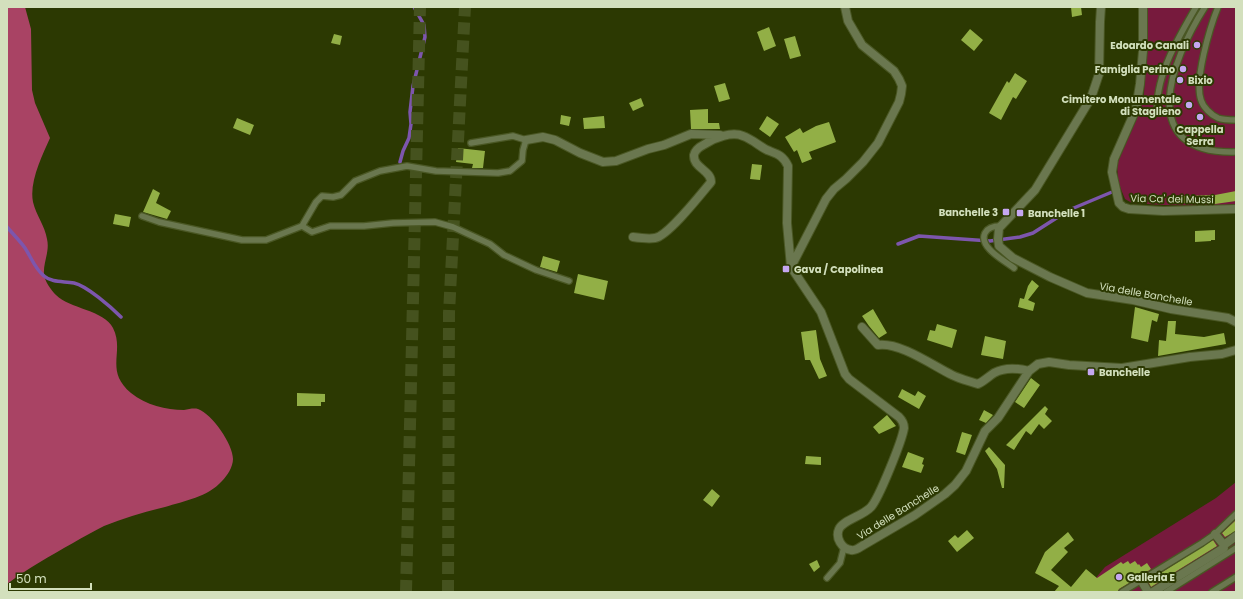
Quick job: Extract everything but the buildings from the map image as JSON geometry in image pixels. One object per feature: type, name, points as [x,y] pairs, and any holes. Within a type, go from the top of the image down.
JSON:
[{"type":"street","points":[[791,267],[826,199],[834,189],[863,162],[878,143],[899,102],[901,94],[902,86],[900,79],[894,70],[862,45],[848,22],[845,7]]},
{"type":"street","points":[[1001,226],[1035,190],[1092,98],[1099,74],[1101,7]]},
{"type":"street","name":"Via Ca' dei Mussi","points":[[1143,7],[1143,51],[1136,109],[1114,159],[1112,172],[1119,203],[1123,207],[1129,209],[1163,211],[1236,209]]},
{"type":"street","points":[[526,140],[543,137],[555,140],[580,153],[603,162],[616,161],[648,149],[664,145],[691,134],[724,135]]},
{"type":"street","points":[[633,237],[655,238],[661,236],[711,182],[709,175],[698,165],[694,156],[695,152],[701,146],[724,135]]},
{"type":"street","name":"Via delle Banchelle","points":[[724,135],[742,135],[785,159],[788,166],[787,223],[791,267],[821,312],[845,374],[849,379],[899,417],[904,424],[897,448],[880,492],[872,507],[839,529],[838,539],[841,544],[849,550],[855,550],[862,546],[915,515],[946,494],[966,471],[985,431],[998,418],[1029,371],[1034,366],[1042,362],[1122,368],[1190,357],[1222,354],[1236,350]]},
{"type":"street","name":"Via delle Banchelle","points":[[1001,226],[998,232],[998,239],[1002,249],[1013,258],[1050,277],[1087,293],[1134,300],[1171,309],[1228,318],[1236,322]]},
{"type":"street","points":[[862,328],[878,344],[885,344],[910,352],[953,376],[978,384],[995,373],[1005,369],[1017,368],[1029,371]]},
{"type":"street","points":[[1215,534],[1224,545]]},
{"type":"street","points":[[1153,592],[1224,548],[1224,545],[1236,536]]},
{"type":"street","points":[[1141,580],[1148,592]]},
{"type":"lane","points":[[1158,108],[1157,99],[1163,75],[1176,42],[1196,7]]},
{"type":"lane","points":[[1205,7],[1181,53],[1172,84],[1169,99],[1172,122],[1178,134],[1190,144],[1205,149],[1236,152]]},
{"type":"lane","points":[[1218,7],[1201,64],[1199,88],[1201,100],[1207,110],[1218,118],[1236,120]]},
{"type":"lane","points":[[142,216],[159,222],[242,240],[266,240],[302,226],[316,202],[322,196],[333,197],[342,195],[355,181],[380,171],[407,166],[436,171],[498,174],[510,171],[522,161],[526,140],[513,136],[471,143]]},
{"type":"lane","points":[[302,226],[312,232],[330,226],[364,226],[393,223],[435,222],[453,227],[490,244],[504,255],[536,270],[569,281]]},
{"type":"lane","points":[[1001,226],[988,229],[985,233],[984,242],[989,249],[1014,268]]},
{"type":"lane","points":[[1122,592],[1215,534],[1236,514]]},
{"type":"lane","points":[[827,578],[840,563],[844,547]]},
{"type":"lane","points":[[1166,592],[1236,548]]},
{"type":"lane","points":[[1212,592],[1236,577]]},
{"type":"shaded area","points":[[7,7],[25,7],[31,29],[32,90],[35,103],[50,138],[37,169],[32,194],[34,207],[48,243],[44,270],[46,282],[54,293],[62,300],[95,313],[109,322],[116,337],[118,377],[131,393],[143,401],[163,408],[177,410],[198,409],[204,412],[221,430],[226,438],[230,446],[233,462],[226,477],[203,495],[134,515],[104,526],[39,562],[7,584]]},
{"type":"shaded area","name":"Cimitero Monumentale di Staglieno","points":[[1147,7],[1236,7],[1236,204],[1216,206],[1163,205],[1132,203],[1125,199],[1118,182],[1117,164],[1138,116],[1144,94]]},
{"type":"shaded area","points":[[1236,482],[1236,592],[1084,592],[1105,567],[1216,498]]},
{"type":"waterway","points":[[400,162],[409,138],[413,86],[425,37],[424,25],[414,7]]},
{"type":"waterway","points":[[898,244],[919,236],[990,241],[1020,237],[1033,233],[1069,210],[1112,192]]},
{"type":"waterway","points":[[7,227],[23,245],[44,276],[54,281],[74,283],[85,288],[99,297],[121,317]]},
{"type":"tunnel","points":[[406,592],[420,7]]},
{"type":"tunnel","points":[[448,592],[449,313],[465,7]]},
{"type":"place","name":"Edoardo Canali","points":[[1197,45]]},
{"type":"place","name":"Famiglia Perino","points":[[1183,69]]},
{"type":"place","name":"Bixio","points":[[1180,80]]},
{"type":"place","name":"Cimitero Monumentale di Staglieno","points":[[1189,105]]},
{"type":"place","name":"Cappella Serra","points":[[1200,117]]},
{"type":"place","name":"Banchelle 3","points":[[1006,212]]},
{"type":"place","name":"Banchelle 1","points":[[1020,213]]},
{"type":"place","name":"Gava / Capolinea","points":[[786,269]]},
{"type":"place","name":"Banchelle","points":[[1091,372]]},
{"type":"place","name":"Galleria E","points":[[1119,577]]}]
